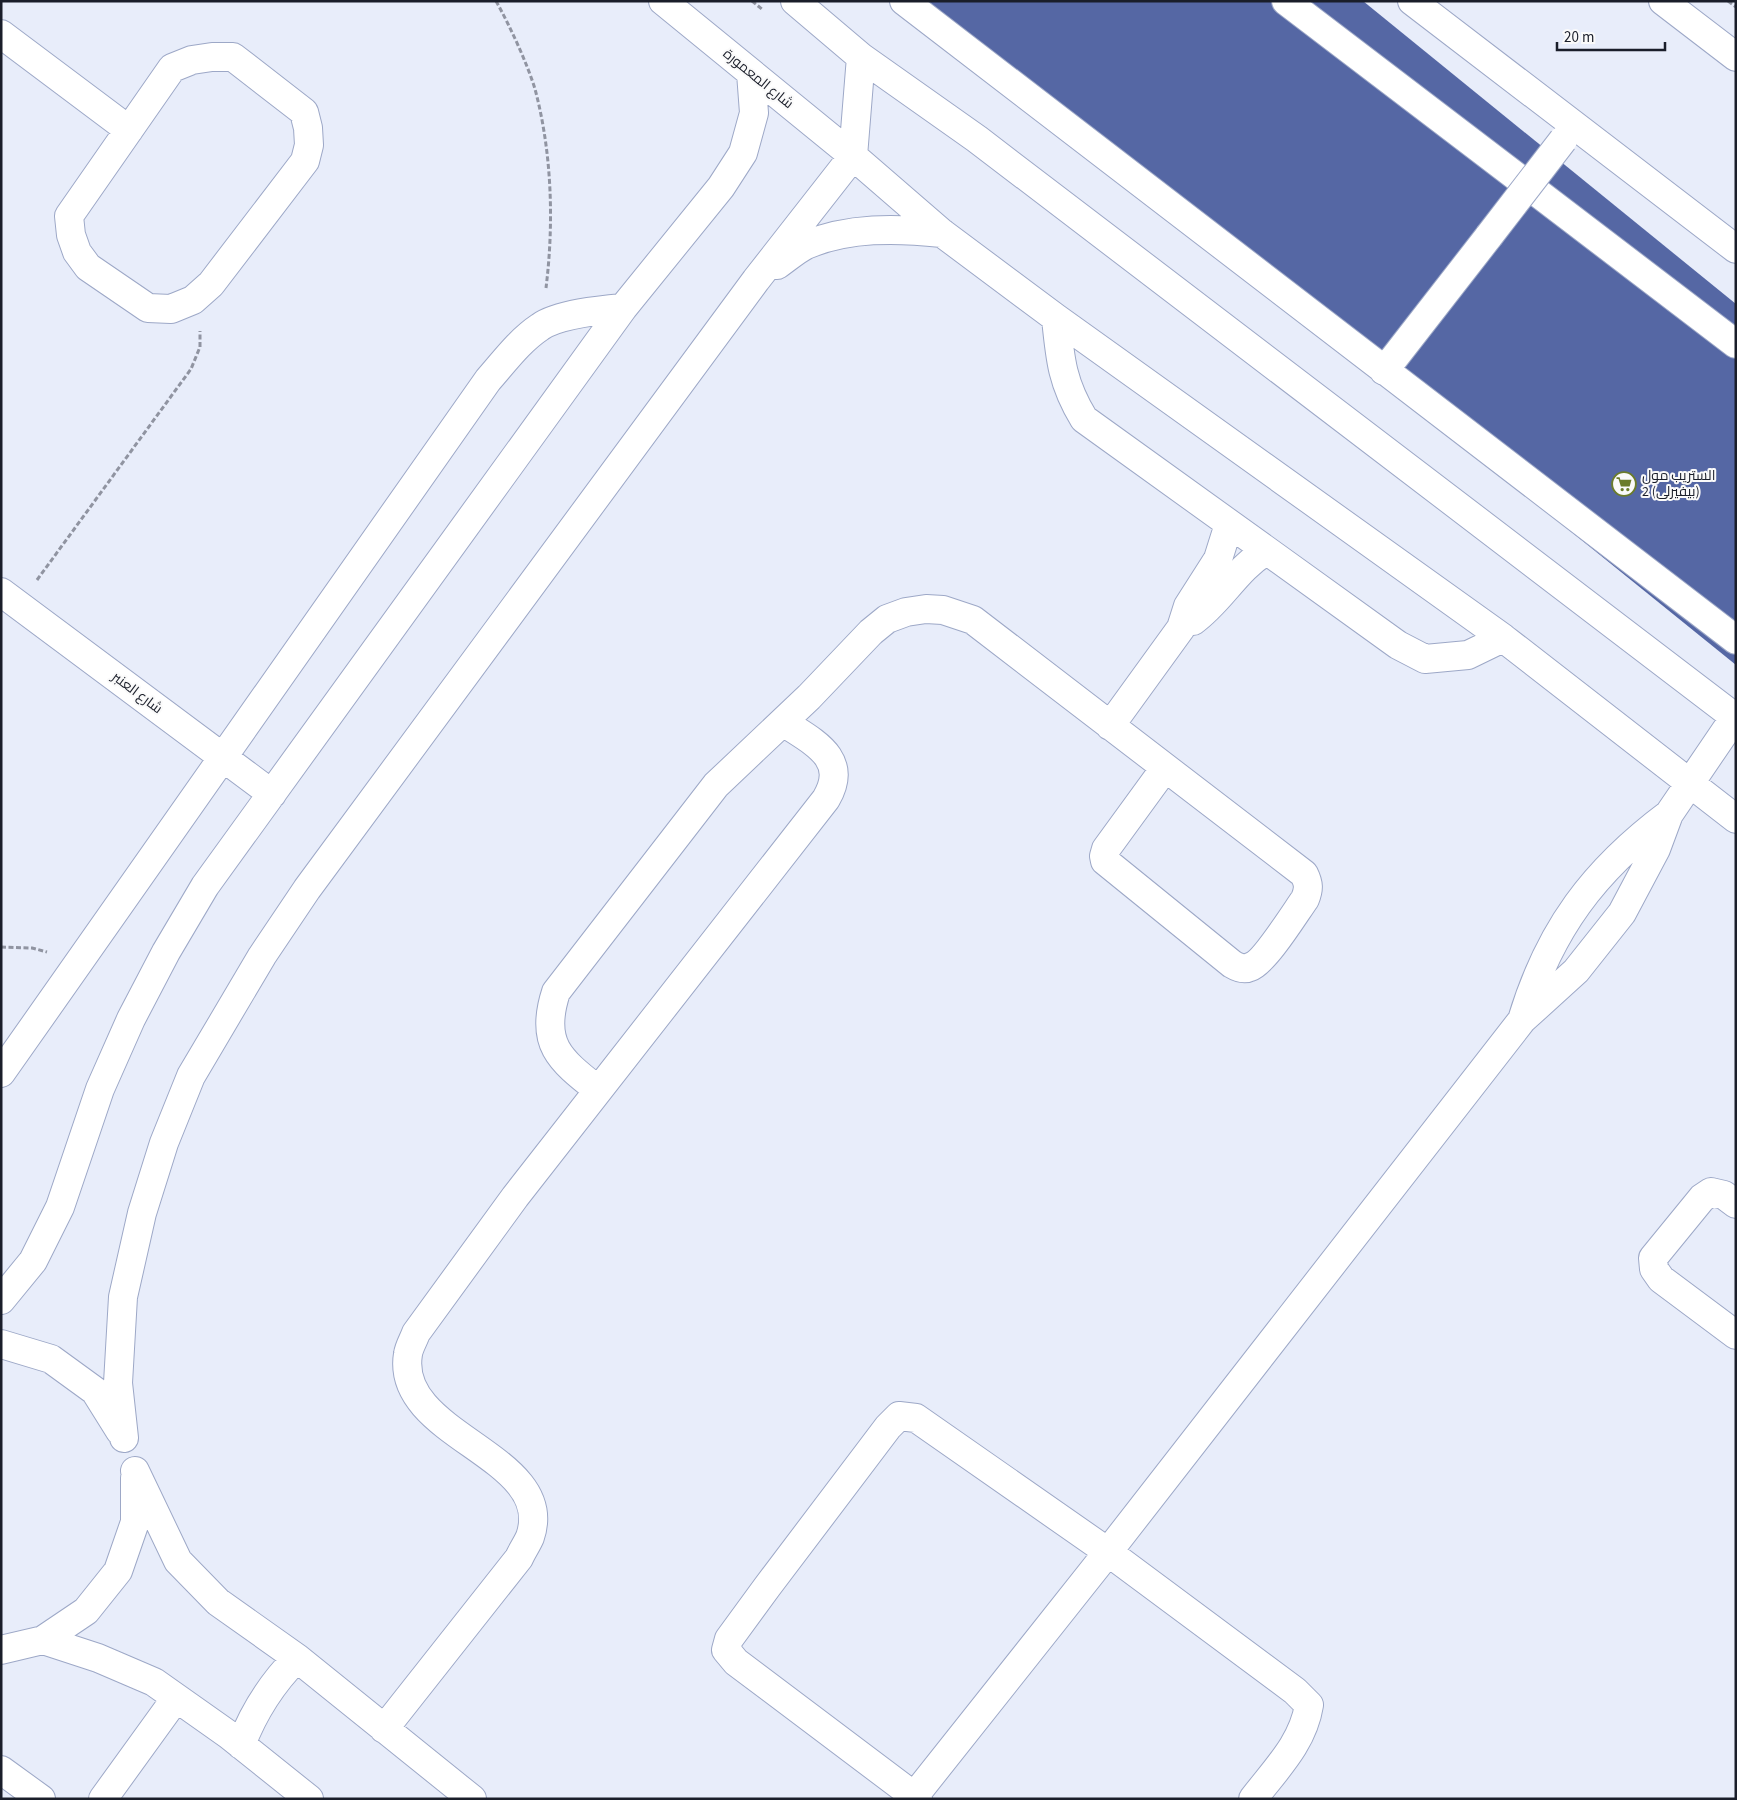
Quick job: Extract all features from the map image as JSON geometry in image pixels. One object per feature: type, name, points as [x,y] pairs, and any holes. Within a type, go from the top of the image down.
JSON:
[{"type":"street","name":"شارع المعمورة","points":[[663,1],[853,156],[942,233],[1056,318],[1503,638],[1736,818]]},
{"type":"street","points":[[795,1],[861,57],[977,138],[1736,718],[1669,814],[1652,857],[1622,913],[1576,971],[1522,1020],[1108,1552],[914,1798],[736,1662],[726,1650],[729,1639],[888,1427],[900,1416],[916,1418],[1108,1552],[1295,1691],[1309,1705],[1306,1724],[1301,1737],[1253,1799]]},
{"type":"street","points":[[904,1],[1736,640]]},
{"type":"street","points":[[1286,1],[1736,344]]},
{"type":"street","points":[[1412,1],[1736,249]]},
{"type":"street","points":[[1440,1],[1574,126],[1736,226]]},
{"type":"street","points":[[1662,1],[1736,57]]},
{"type":"street","points":[[1,34],[129,130]]},
{"type":"street","points":[[212,56],[233,57],[304,112],[308,128],[309,145],[305,161],[211,284],[193,300],[171,309],[148,308],[88,267],[77,252],[71,235],[69,216],[129,130],[172,68],[192,60],[212,56]]},
{"type":"street","points":[[472,1799],[297,1658],[218,1602],[178,1561],[135,1471],[124,1438],[118,1383],[123,1297],[142,1213],[164,1143],[191,1076],[262,956],[308,889],[756,280],[853,156],[861,57]]},
{"type":"street","points":[[1,1300],[34,1261],[60,1207],[100,1089],[131,1019],[166,952],[205,886],[623,308],[721,186],[743,153],[754,113],[751,73]]},
{"type":"street","points":[[1384,370],[1574,126]]},
{"type":"street","points":[[756,280],[804,246],[852,232],[898,228],[942,233]]},
{"type":"street","points":[[1,1072],[224,758],[488,380],[514,350],[541,326],[584,312],[623,308]]},
{"type":"street","points":[[1056,318],[1062,372],[1072,400],[1084,419],[1398,646],[1425,659],[1468,655],[1503,638]]},
{"type":"street","points":[[1110,726],[1181,628],[1188,606],[1218,559],[1229,524]]},
{"type":"street","points":[[1181,628],[1200,616],[1246,564],[1266,551]]},
{"type":"street","name":"شارع العنبر","points":[[10,598],[272,794]]},
{"type":"street","points":[[598,1090],[566,1064],[555,1048],[550,1030],[550,1010],[556,992],[716,785],[784,722],[871,632],[887,620],[906,612],[926,609],[943,610],[973,620],[1298,868],[1308,882],[1308,891],[1305,899],[1265,955],[1250,968],[1240,968],[1232,964],[1106,861],[1104,856],[1106,849],[1165,768]]},
{"type":"street","points":[[384,1729],[519,1558],[530,1537],[532,1513],[525,1491],[510,1473],[430,1412],[415,1396],[408,1375],[408,1353],[416,1333],[515,1197],[826,799],[832,788],[832,765],[828,755],[821,747],[784,722]]},
{"type":"street","points":[[1522,1020],[1533,985],[1566,919],[1612,861],[1669,814]]},
{"type":"street","points":[[1736,1204],[1724,1195],[1711,1192],[1702,1198],[1653,1258],[1654,1269],[1661,1279],[1736,1335]]},
{"type":"street","points":[[1,1344],[51,1358],[95,1391],[124,1438]]},
{"type":"street","points":[[1,1650],[43,1640],[86,1611],[118,1571],[135,1522],[135,1471]]},
{"type":"street","points":[[43,1640],[98,1658],[154,1682],[241,1745],[309,1799]]},
{"type":"street","points":[[241,1745],[258,1707],[269,1689],[297,1658]]},
{"type":"street","points":[[104,1799],[176,1698]]},
{"type":"street","points":[[1,1770],[41,1799]]},
{"type":"path","points":[[496,1],[534,89],[548,167],[551,246],[541,326]]},
{"type":"path","points":[[1728,1],[1736,7]]},
{"type":"path","points":[[10,598],[192,369],[200,347],[200,323],[193,300]]},
{"type":"path","points":[[1,947],[32,948],[56,954],[77,966]]},
{"type":"building","name":"الستريب مول 2 (بيفيرلى)","points":[[915,1],[1363,1],[1736,304],[1736,665]]},
{"type":"place","name":"الستريب مول 2 (بيفيرلى)","points":[[1624,484]]}]
